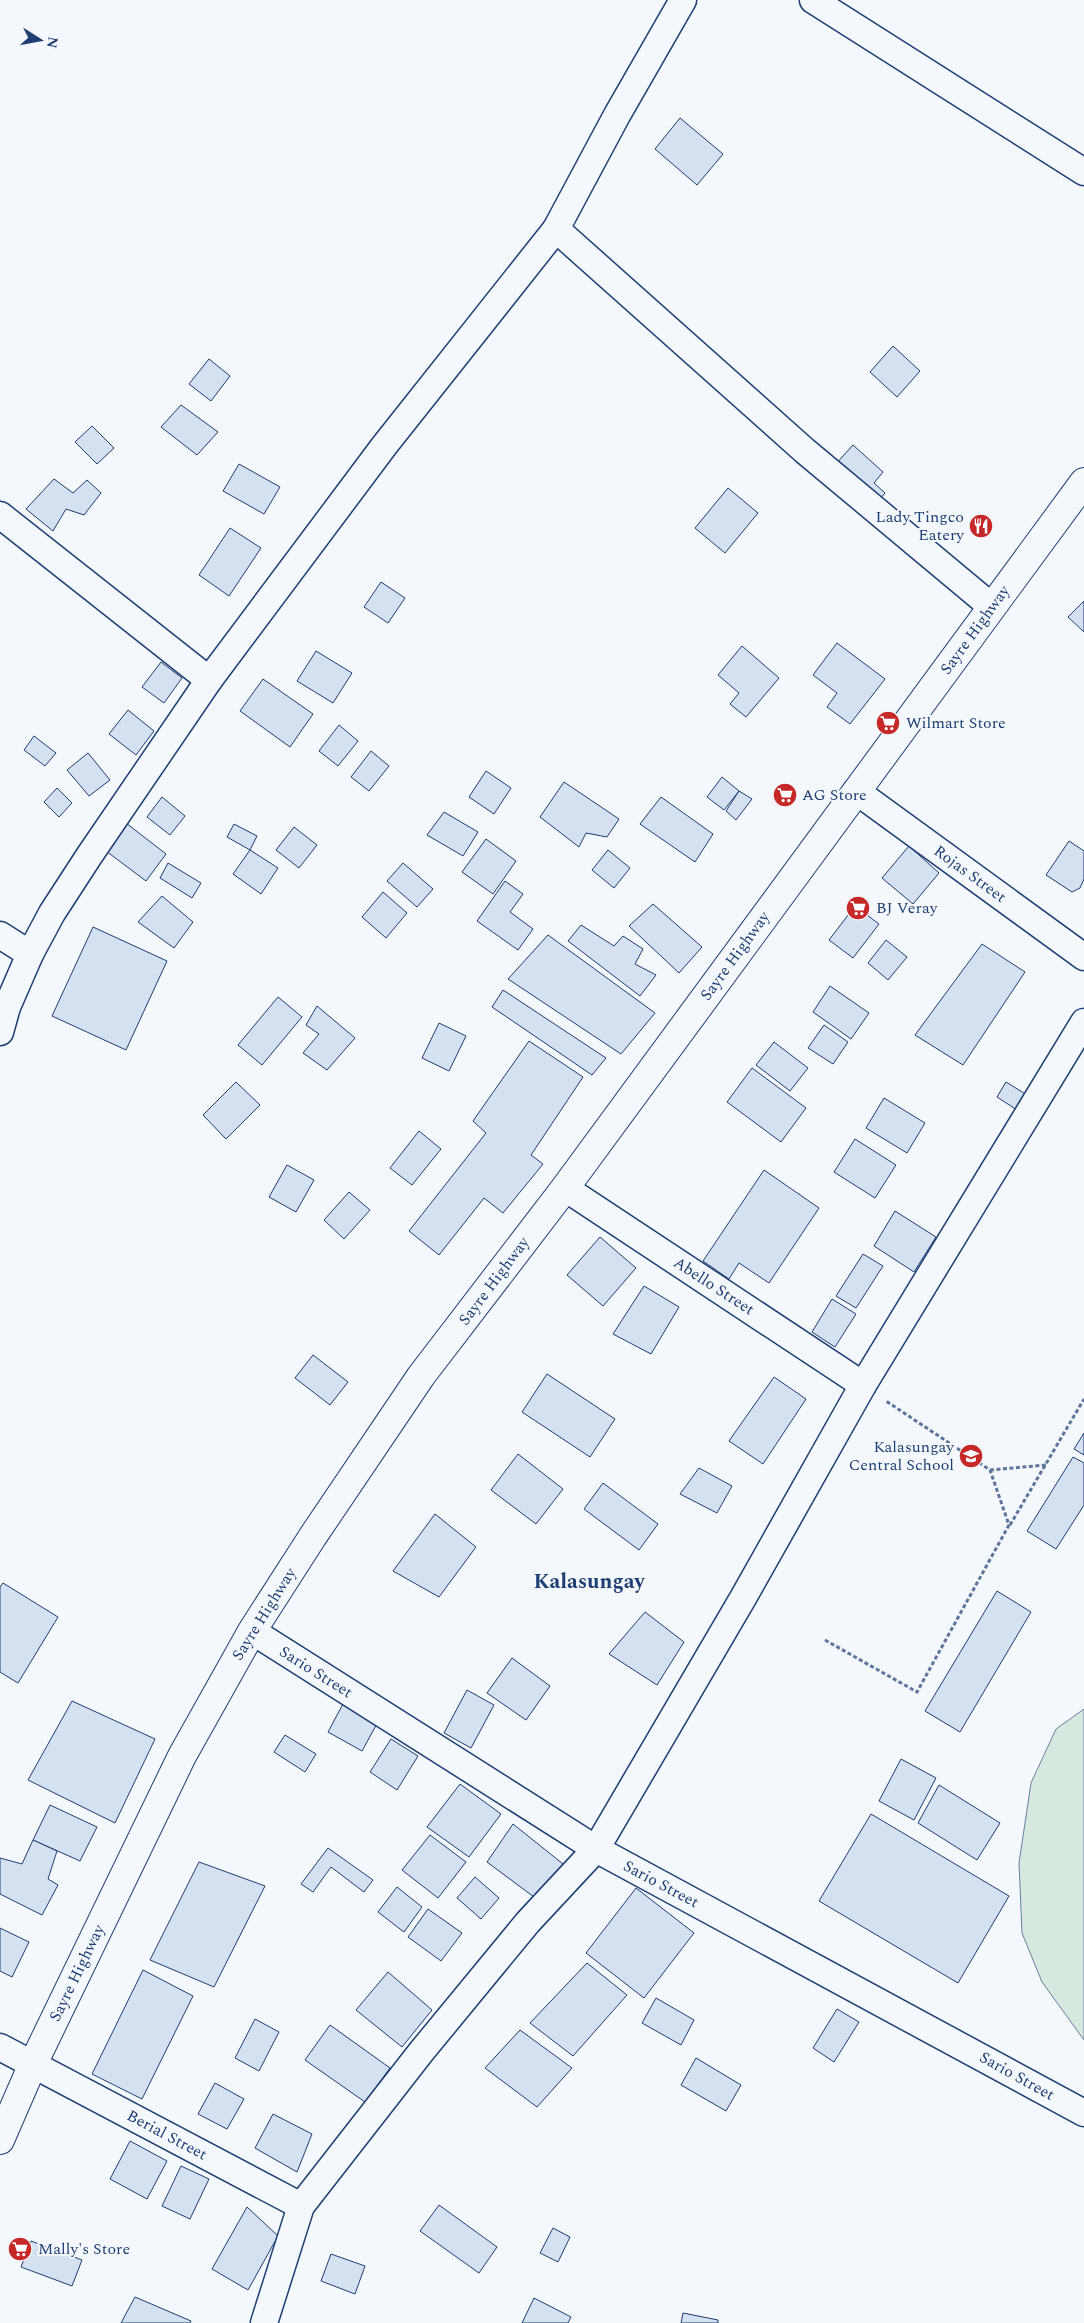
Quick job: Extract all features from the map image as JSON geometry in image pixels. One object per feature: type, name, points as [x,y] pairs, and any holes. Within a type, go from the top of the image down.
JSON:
[{"type":"highway","name":"Sayre Highway","points":[[0,2140],[33,2064],[182,1756],[252,1631],[313,1536],[421,1376],[565,1188],[1084,482]]},
{"type":"street","points":[[0,1032],[7,1007],[30,954],[52,913],[208,680],[384,446],[556,228],[617,115],[683,0]]},
{"type":"street","points":[[813,0],[1084,172]]},
{"type":"street","points":[[556,228],[805,451],[992,607]]},
{"type":"street","points":[[0,515],[208,680]]},
{"type":"street","name":"Rojas Street","points":[[856,791],[1084,957]]},
{"type":"street","points":[[0,935],[30,954]]},
{"type":"street","points":[[264,2323],[301,2206],[421,2052],[528,1922],[596,1849],[743,1598],[863,1384],[1084,1022]]},
{"type":"street","name":"Abello Street","points":[[565,1188],[863,1384]]},
{"type":"street","name":"Sario Street","points":[[252,1631],[596,1849],[1084,2113]]},
{"type":"street","name":"Berial Street","points":[[0,2047],[301,2206]]},
{"type":"path","points":[[863,1384],[990,1470],[1009,1526]]},
{"type":"path","points":[[825,1640],[917,1692],[1009,1526],[1084,1399]]},
{"type":"path","points":[[990,1470],[1046,1465]]},
{"type":"shaded area","points":[[1084,1709],[1084,2040],[1042,1982],[1022,1933],[1019,1863],[1031,1783],[1056,1729]]},
{"type":"building","points":[[680,118],[723,154],[697,185],[655,149]]},
{"type":"building","points":[[893,346],[920,371],[897,397],[870,372]]},
{"type":"building","points":[[209,359],[230,376],[211,401],[189,384]]},
{"type":"building","points":[[181,405],[218,432],[197,455],[161,427]]},
{"type":"building","points":[[92,426],[114,448],[97,464],[75,442]]},
{"type":"building","points":[[853,445],[883,472],[874,483],[885,493],[875,505],[833,467]]},
{"type":"building","points":[[239,464],[280,487],[264,514],[223,491]]},
{"type":"building","points":[[54,479],[73,493],[87,480],[101,493],[84,515],[66,509],[53,531],[26,509]]},
{"type":"building","points":[[728,488],[758,513],[725,553],[695,528]]},
{"type":"building","points":[[230,528],[261,548],[229,596],[199,575]]},
{"type":"building","points":[[381,582],[405,598],[388,623],[364,607]]},
{"type":"building","points":[[1084,601],[1084,632],[1068,617]]},
{"type":"building","points":[[837,643],[885,679],[850,724],[827,707],[837,693],[813,675]]},
{"type":"building","points":[[742,646],[779,678],[746,717],[730,704],[739,693],[718,675]]},
{"type":"building","points":[[316,651],[352,673],[333,703],[297,681]]},
{"type":"building","points":[[161,662],[182,678],[164,703],[142,687]]},
{"type":"building","points":[[263,679],[313,714],[290,747],[240,711]]},
{"type":"building","points":[[128,710],[154,731],[136,755],[109,734]]},
{"type":"building","points":[[339,725],[358,741],[338,766],[319,751]]},
{"type":"building","points":[[34,736],[56,753],[45,766],[24,750]]},
{"type":"building","points":[[371,751],[389,766],[369,791],[351,777]]},
{"type":"building","points":[[88,753],[110,780],[89,796],[67,770]]},
{"type":"building","points":[[486,771],[511,788],[494,814],[469,797]]},
{"type":"building","points":[[722,777],[739,791],[724,810],[707,797]]},
{"type":"building","points":[[564,782],[619,819],[607,837],[586,833],[579,847],[540,817]]},
{"type":"building","points":[[57,788],[72,803],[59,817],[44,802]]},
{"type":"building","points":[[739,791],[752,799],[736,820],[726,811]]},
{"type":"building","points":[[162,797],[185,816],[170,835],[147,817]]},
{"type":"building","points":[[661,797],[713,834],[695,862],[640,824]]},
{"type":"building","points":[[444,812],[478,832],[463,856],[427,835]]},
{"type":"building","points":[[126,823],[166,854],[146,881],[106,851]]},
{"type":"building","points":[[234,824],[257,836],[250,850],[227,837]]},
{"type":"building","points":[[294,827],[317,845],[299,868],[276,850]]},
{"type":"building","points":[[486,839],[516,861],[493,894],[462,872]]},
{"type":"building","points":[[1069,841],[1084,851],[1084,879],[1080,888],[1072,892],[1046,875]]},
{"type":"building","points":[[909,846],[939,873],[913,904],[882,878]]},
{"type":"building","points":[[250,850],[278,868],[261,894],[233,874]]},
{"type":"building","points":[[608,850],[630,868],[614,888],[592,870]]},
{"type":"building","points":[[168,863],[201,883],[192,898],[160,878]]},
{"type":"building","points":[[403,863],[433,889],[417,907],[387,881]]},
{"type":"building","points":[[505,881],[523,894],[510,912],[533,929],[518,950],[477,921]]},
{"type":"building","points":[[383,892],[407,913],[386,938],[362,917]]},
{"type":"building","points":[[162,896],[193,922],[174,948],[138,922]]},
{"type":"building","points":[[653,904],[702,947],[679,973],[629,926]]},
{"type":"building","points":[[855,906],[879,924],[853,958],[829,940]]},
{"type":"building","points":[[581,925],[614,946],[623,936],[643,949],[635,964],[656,975],[640,996],[568,941]]},
{"type":"building","points":[[93,927],[167,961],[126,1050],[52,1016]]},
{"type":"building","points":[[548,935],[655,1013],[621,1054],[508,979]]},
{"type":"building","points":[[886,940],[907,957],[888,980],[868,963]]},
{"type":"building","points":[[982,944],[1025,972],[963,1065],[915,1035]]},
{"type":"building","points":[[830,986],[869,1013],[851,1039],[813,1012]]},
{"type":"building","points":[[503,990],[606,1058],[592,1075],[492,1007]]},
{"type":"building","points":[[278,997],[302,1017],[262,1065],[238,1045]]},
{"type":"building","points":[[317,1006],[355,1038],[327,1070],[303,1053],[319,1034],[306,1025]]},
{"type":"building","points":[[439,1023],[466,1036],[449,1071],[422,1058]]},
{"type":"building","points":[[824,1025],[848,1042],[833,1064],[808,1048]]},
{"type":"building","points":[[529,1041],[583,1077],[531,1155],[543,1164],[503,1213],[484,1198],[439,1255],[409,1231],[486,1133],[473,1121]]},
{"type":"building","points":[[774,1042],[808,1068],[790,1091],[756,1065]]},
{"type":"building","points":[[752,1068],[806,1108],[781,1142],[727,1102]]},
{"type":"building","points":[[236,1082],[260,1105],[226,1139],[203,1115]]},
{"type":"building","points":[[1006,1082],[1027,1095],[1017,1110],[997,1097]]},
{"type":"building","points":[[884,1098],[925,1123],[907,1153],[866,1128]]},
{"type":"building","points":[[419,1131],[441,1149],[412,1185],[390,1168]]},
{"type":"building","points":[[855,1139],[896,1165],[875,1198],[834,1172]]},
{"type":"building","points":[[287,1165],[314,1180],[296,1212],[269,1197]]},
{"type":"building","points":[[764,1170],[819,1208],[769,1283],[739,1263],[729,1279],[703,1261]]},
{"type":"building","points":[[349,1192],[370,1210],[344,1239],[324,1220]]},
{"type":"building","points":[[895,1211],[936,1237],[914,1272],[874,1246]]},
{"type":"building","points":[[600,1237],[636,1268],[603,1306],[567,1275]]},
{"type":"building","points":[[863,1254],[883,1266],[856,1308],[836,1296]]},
{"type":"building","points":[[644,1286],[679,1307],[651,1354],[613,1334]]},
{"type":"building","points":[[832,1299],[856,1314],[835,1347],[812,1332]]},
{"type":"building","points":[[313,1355],[348,1382],[330,1405],[295,1378]]},
{"type":"building","points":[[547,1374],[615,1419],[590,1457],[522,1412]]},
{"type":"building","points":[[774,1377],[806,1399],[763,1464],[729,1441]]},
{"type":"building","points":[[1084,1433],[1084,1455],[1074,1449]]},
{"type":"building","points":[[518,1454],[563,1489],[536,1524],[491,1490]]},
{"type":"building","points":[[1073,1457],[1084,1463],[1084,1505],[1056,1549],[1027,1531]]},
{"type":"building","points":[[699,1468],[732,1486],[717,1513],[680,1494]]},
{"type":"building","points":[[603,1483],[658,1524],[639,1550],[584,1509]]},
{"type":"building","points":[[435,1514],[476,1547],[439,1597],[393,1571]]},
{"type":"building","points":[[3,1583],[58,1617],[18,1683],[0,1672],[0,1587]]},
{"type":"building","points":[[997,1591],[1031,1612],[960,1732],[925,1711]]},
{"type":"building","points":[[645,1612],[684,1642],[657,1685],[609,1654]]},
{"type":"building","points":[[512,1658],[550,1686],[526,1720],[487,1693]]},
{"type":"building","points":[[467,1690],[494,1705],[471,1748],[444,1733]]},
{"type":"building","points":[[72,1701],[155,1739],[115,1823],[28,1780]]},
{"type":"building","points":[[344,1702],[379,1720],[362,1751],[328,1732]]},
{"type":"building","points":[[285,1735],[316,1754],[305,1772],[274,1752]]},
{"type":"building","points":[[391,1739],[418,1756],[397,1790],[370,1772]]},
{"type":"building","points":[[901,1759],[936,1778],[914,1820],[879,1801]]},
{"type":"building","points":[[460,1784],[501,1814],[469,1857],[427,1827]]},
{"type":"building","points":[[939,1785],[1000,1823],[977,1860],[918,1823]]},
{"type":"building","points":[[50,1805],[97,1827],[80,1861],[33,1840]]},
{"type":"building","points":[[871,1814],[1009,1896],[958,1983],[819,1901]]},
{"type":"building","points":[[513,1824],[563,1864],[534,1897],[487,1862]]},
{"type":"building","points":[[430,1835],[466,1862],[438,1898],[402,1870]]},
{"type":"building","points":[[33,1840],[57,1851],[48,1879],[58,1885],[42,1915],[0,1894],[0,1858],[22,1864]]},
{"type":"building","points":[[328,1848],[373,1880],[364,1892],[331,1867],[313,1892],[301,1884]]},
{"type":"building","points":[[199,1862],[265,1886],[214,1987],[150,1960]]},
{"type":"building","points":[[475,1877],[499,1898],[481,1919],[457,1898]]},
{"type":"building","points":[[397,1887],[422,1907],[404,1932],[378,1912]]},
{"type":"building","points":[[636,1888],[694,1933],[644,1998],[586,1953]]},
{"type":"building","points":[[428,1909],[462,1933],[441,1961],[408,1937]]},
{"type":"building","points":[[0,1928],[29,1942],[12,1977],[0,1971]]},
{"type":"building","points":[[587,1963],[627,1995],[573,2056],[530,2023]]},
{"type":"building","points":[[143,1970],[193,1996],[142,2099],[92,2074]]},
{"type":"building","points":[[388,1972],[432,2010],[402,2047],[356,2010]]},
{"type":"building","points":[[656,1998],[694,2020],[681,2045],[642,2023]]},
{"type":"building","points":[[837,2009],[859,2022],[834,2062],[813,2048]]},
{"type":"building","points":[[255,2019],[279,2032],[259,2071],[235,2058]]},
{"type":"building","points":[[330,2025],[390,2068],[365,2102],[305,2060]]},
{"type":"building","points":[[520,2030],[572,2068],[537,2107],[485,2068]]},
{"type":"building","points":[[696,2058],[741,2085],[726,2111],[681,2085]]},
{"type":"building","points":[[215,2083],[244,2099],[227,2129],[198,2114]]},
{"type":"building","points":[[273,2114],[312,2134],[297,2172],[255,2148]]},
{"type":"building","points":[[130,2141],[167,2161],[147,2199],[110,2179]]},
{"type":"building","points":[[181,2166],[209,2179],[190,2219],[162,2206]]},
{"type":"building","points":[[439,2205],[497,2247],[479,2273],[420,2231]]},
{"type":"building","points":[[247,2207],[278,2236],[248,2290],[212,2269]]},
{"type":"building","points":[[553,2228],[570,2237],[558,2262],[540,2253]]},
{"type":"building","points":[[31,2241],[82,2260],[72,2286],[21,2267]]},
{"type":"building","points":[[331,2254],[365,2266],[355,2294],[321,2281]]},
{"type":"building","points":[[135,2297],[191,2321],[190,2323],[121,2323]]},
{"type":"building","points":[[534,2298],[571,2317],[568,2323],[522,2323]]},
{"type":"building","points":[[683,2313],[718,2320],[718,2323],[681,2323]]},
{"type":"place","name":"Lady Tingco Eatery","points":[[981,526]]},
{"type":"place","name":"Wilmart Store","points":[[888,723]]},
{"type":"place","name":"AG Store","points":[[785,795]]},
{"type":"place","name":"BJ Veray","points":[[858,908]]},
{"type":"place","name":"Kalasungay Central School","points":[[971,1456]]},
{"type":"place","name":"Mally's Store","points":[[20,2249]]},
{"type":"district","name":"Kalasungay","points":[[589,1582]]}]
